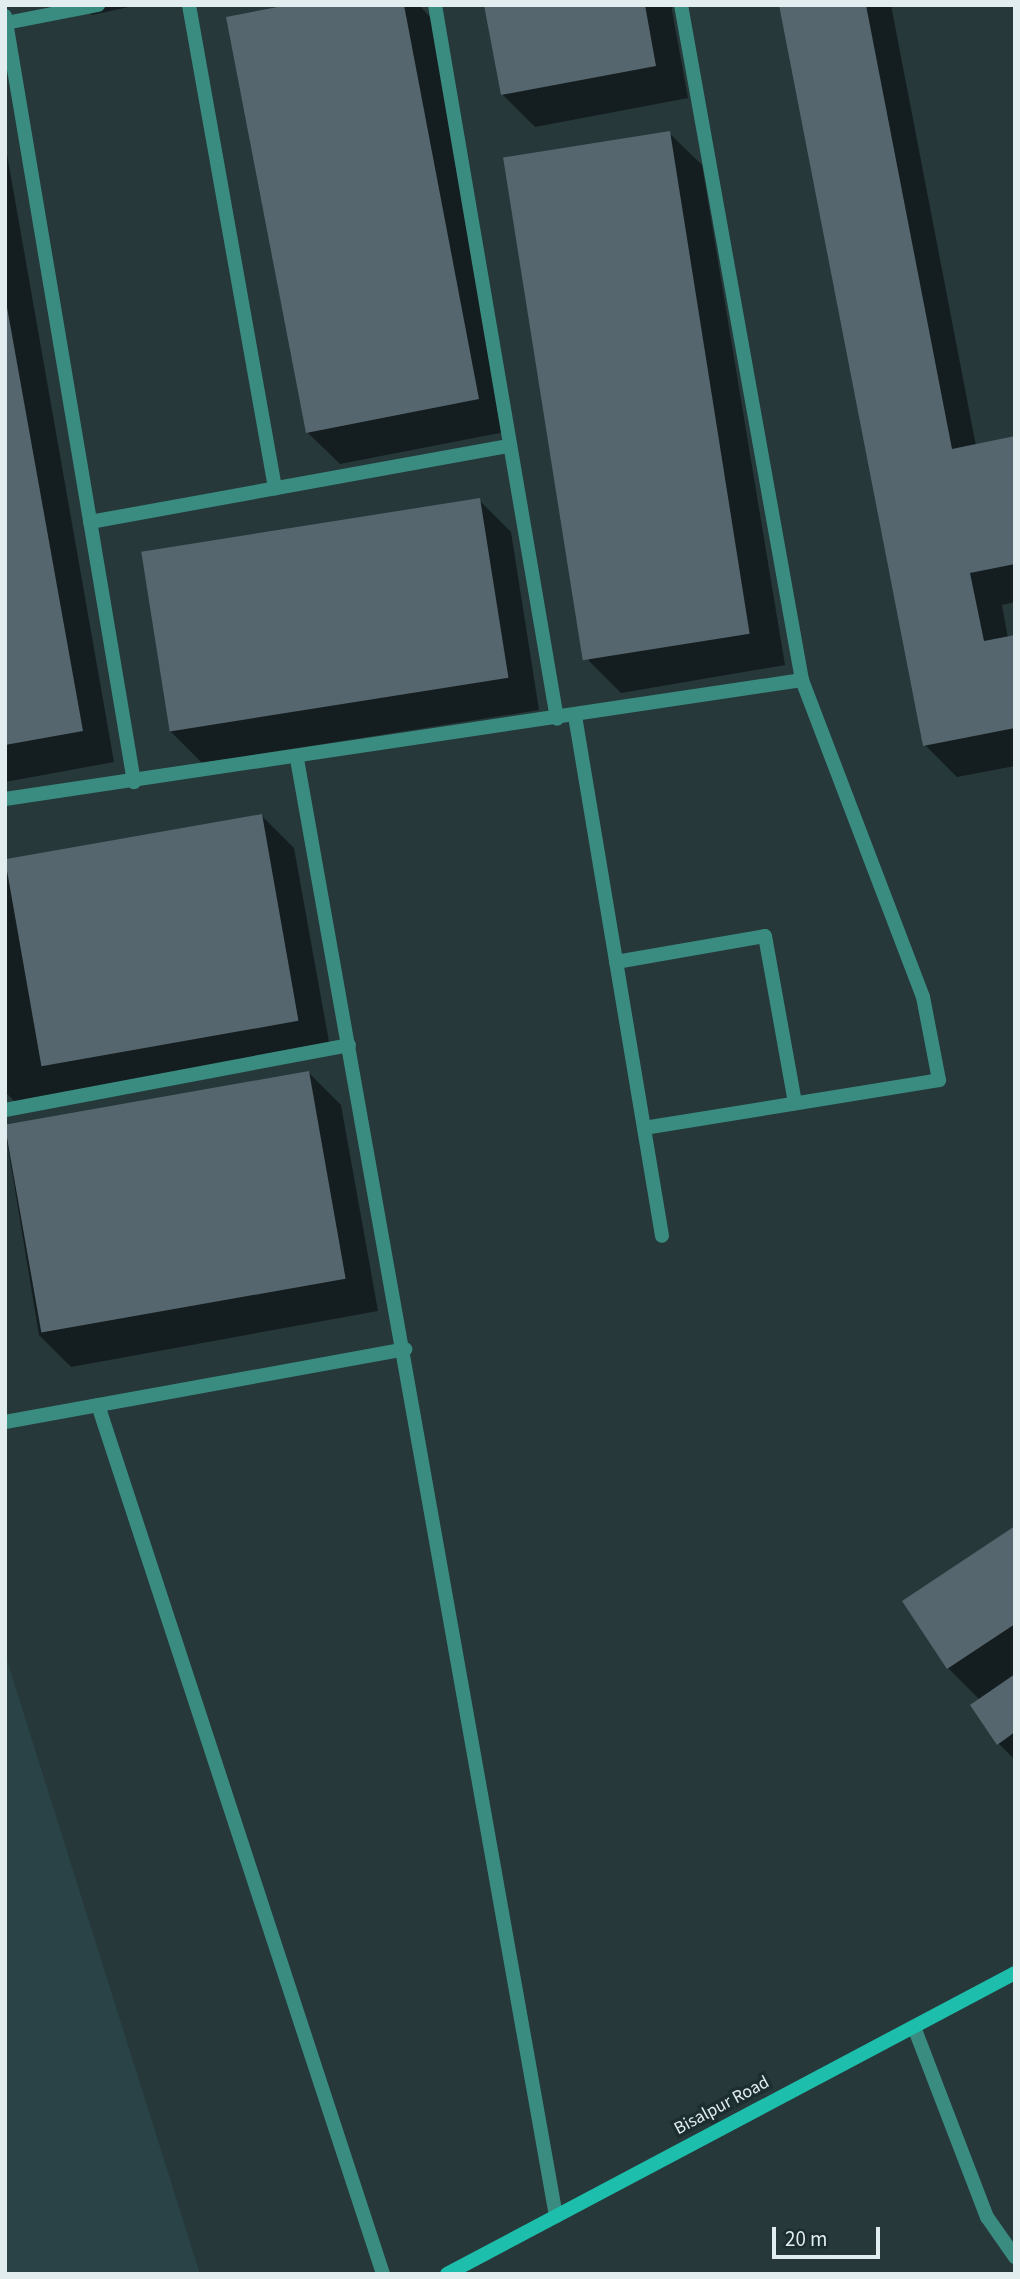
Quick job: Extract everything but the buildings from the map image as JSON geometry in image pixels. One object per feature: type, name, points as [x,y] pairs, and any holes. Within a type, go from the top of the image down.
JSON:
[{"type":"main road","name":"Bisalpur Road","points":[[447,2274],[1015,1973]]},
{"type":"street","points":[[98,5],[6,19],[134,782]]},
{"type":"street","points":[[189,5],[275,488]]},
{"type":"street","points":[[435,5],[557,719]]},
{"type":"street","points":[[643,1128],[939,1080],[923,997],[802,680],[681,5]]},
{"type":"street","points":[[90,522],[510,446]]},
{"type":"street","points":[[5,799],[297,759],[802,680]]},
{"type":"street","points":[[575,716],[662,1236]]},
{"type":"street","points":[[297,759],[405,1349],[556,2216]]},
{"type":"street","points":[[616,962],[765,936],[795,1103]]},
{"type":"street","points":[[5,1110],[349,1045]]},
{"type":"street","points":[[5,1422],[405,1349]]},
{"type":"street","points":[[98,1405],[383,2274]]},
{"type":"street","points":[[914,2027],[987,2217],[1015,2257]]},
{"type":"shaded area","points":[[5,1654],[200,2274],[5,2274]]}]
